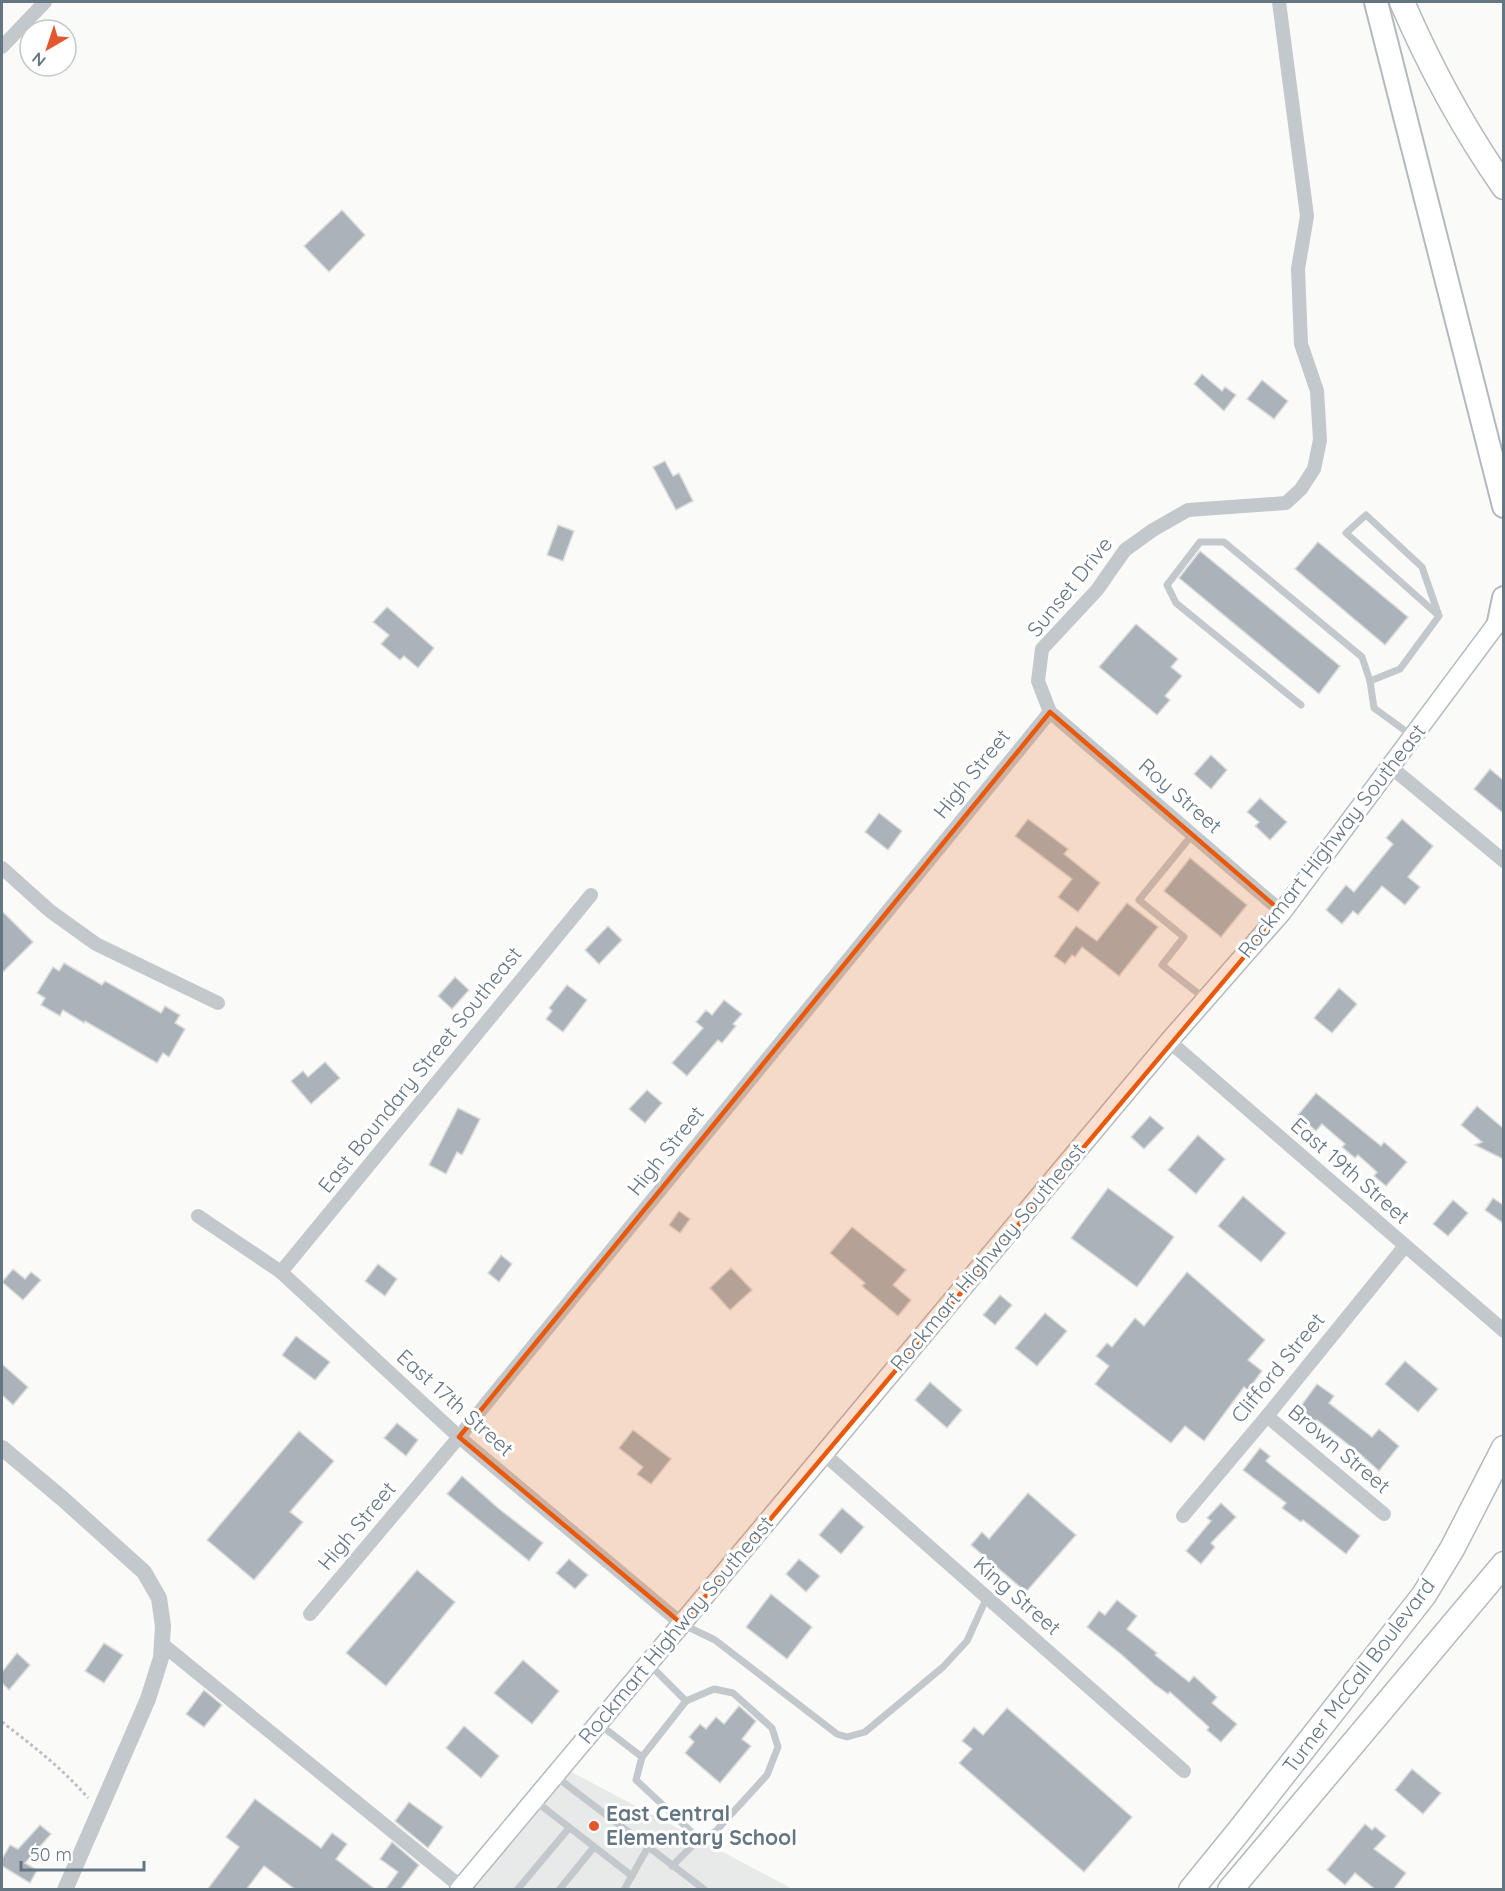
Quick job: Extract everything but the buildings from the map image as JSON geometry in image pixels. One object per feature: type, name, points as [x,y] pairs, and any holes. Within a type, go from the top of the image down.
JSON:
[{"type":"highway","points":[[1376,2],[1503,505]]},
{"type":"highway","points":[[1402,2],[1438,79],[1479,152],[1503,187]]},
{"type":"highway","points":[[1501,618],[1503,598]]},
{"type":"highway","name":"Turner McCall Boulevard","points":[[1191,1890],[1424,1595],[1452,1549],[1503,1448]]},
{"type":"highway","name":"Turner McCall Boulevard","points":[[1230,1890],[1503,1564]]},
{"type":"main road","name":"Rockmart Highway Southeast","points":[[460,1888],[1169,1041],[1282,912],[1501,618]]},
{"type":"street","points":[[2,47],[45,2]]},
{"type":"street","name":"Sunset Drive","points":[[1050,712],[1038,681],[1042,649],[1097,590],[1125,550],[1153,530],[1188,510],[1286,502],[1301,489],[1314,469],[1320,440],[1317,391],[1301,344],[1298,268],[1307,216],[1279,2]]},
{"type":"street","name":"Roy Street","points":[[1050,712],[1282,912]]},
{"type":"street","name":"High Street","points":[[310,1614],[459,1437],[1050,712]]},
{"type":"street","points":[[1391,767],[1503,861]]},
{"type":"street","points":[[2,868],[50,911],[96,944],[218,1003]]},
{"type":"street","name":"East Boundary Street Southeast","points":[[281,1272],[591,895]]},
{"type":"street","name":"East 19th Street","points":[[1169,1041],[1503,1331]]},
{"type":"street","name":"East 17th Street","points":[[198,1215],[281,1272],[459,1437],[682,1624]]},
{"type":"street","name":"Clifford Street","points":[[1183,1516],[1404,1246]]},
{"type":"street","name":"Brown Street","points":[[1267,1416],[1384,1514]]},
{"type":"street","points":[[2,1448],[144,1572],[159,1598],[163,1626],[161,1658],[148,1699],[65,1890]]},
{"type":"street","name":"King Street","points":[[823,1453],[1184,1771]]},
{"type":"street","points":[[162,1644],[460,1888]]},
{"type":"lane","points":[[1366,515],[1422,567],[1439,616],[1380,563],[1346,533],[1366,515]]},
{"type":"lane","points":[[1301,705],[1176,603],[1167,585],[1200,542],[1224,542],[1362,657],[1370,681],[1374,708],[1414,736]]},
{"type":"lane","points":[[1370,681],[1400,669],[1439,616]]},
{"type":"lane","points":[[1192,834],[1139,900],[1184,937],[1162,964],[1206,1000]]},
{"type":"lane","points":[[682,1624],[715,1640],[837,1734],[847,1737],[865,1732],[920,1688],[958,1653],[972,1630],[987,1597]]},
{"type":"lane","points":[[648,1664],[686,1701]]},
{"type":"lane","points":[[672,1866],[699,1839],[715,1832],[767,1775],[778,1747],[772,1728],[733,1693],[714,1689],[686,1701],[642,1757],[636,1780],[699,1839]]},
{"type":"lane","points":[[598,1724],[642,1757]]},
{"type":"lane","points":[[555,1776],[705,1890]]},
{"type":"lane","points":[[534,1800],[632,1876]]},
{"type":"lane","points":[[517,1890],[569,1828]]},
{"type":"lane","points":[[559,1890],[594,1847]]},
{"type":"lane","points":[[624,1890],[648,1847]]},
{"type":"path","points":[[2,1722],[78,1786],[99,1810]]},
{"type":"highlighted area","points":[[1050,712],[1282,912],[682,1624],[459,1437]]},
{"type":"shaded area","name":"East Central Elementary School","points":[[562,1767],[787,1886],[791,1889],[459,1890]]},
{"type":"place","name":"East Central Elementary School","points":[[594,1826]]}]
